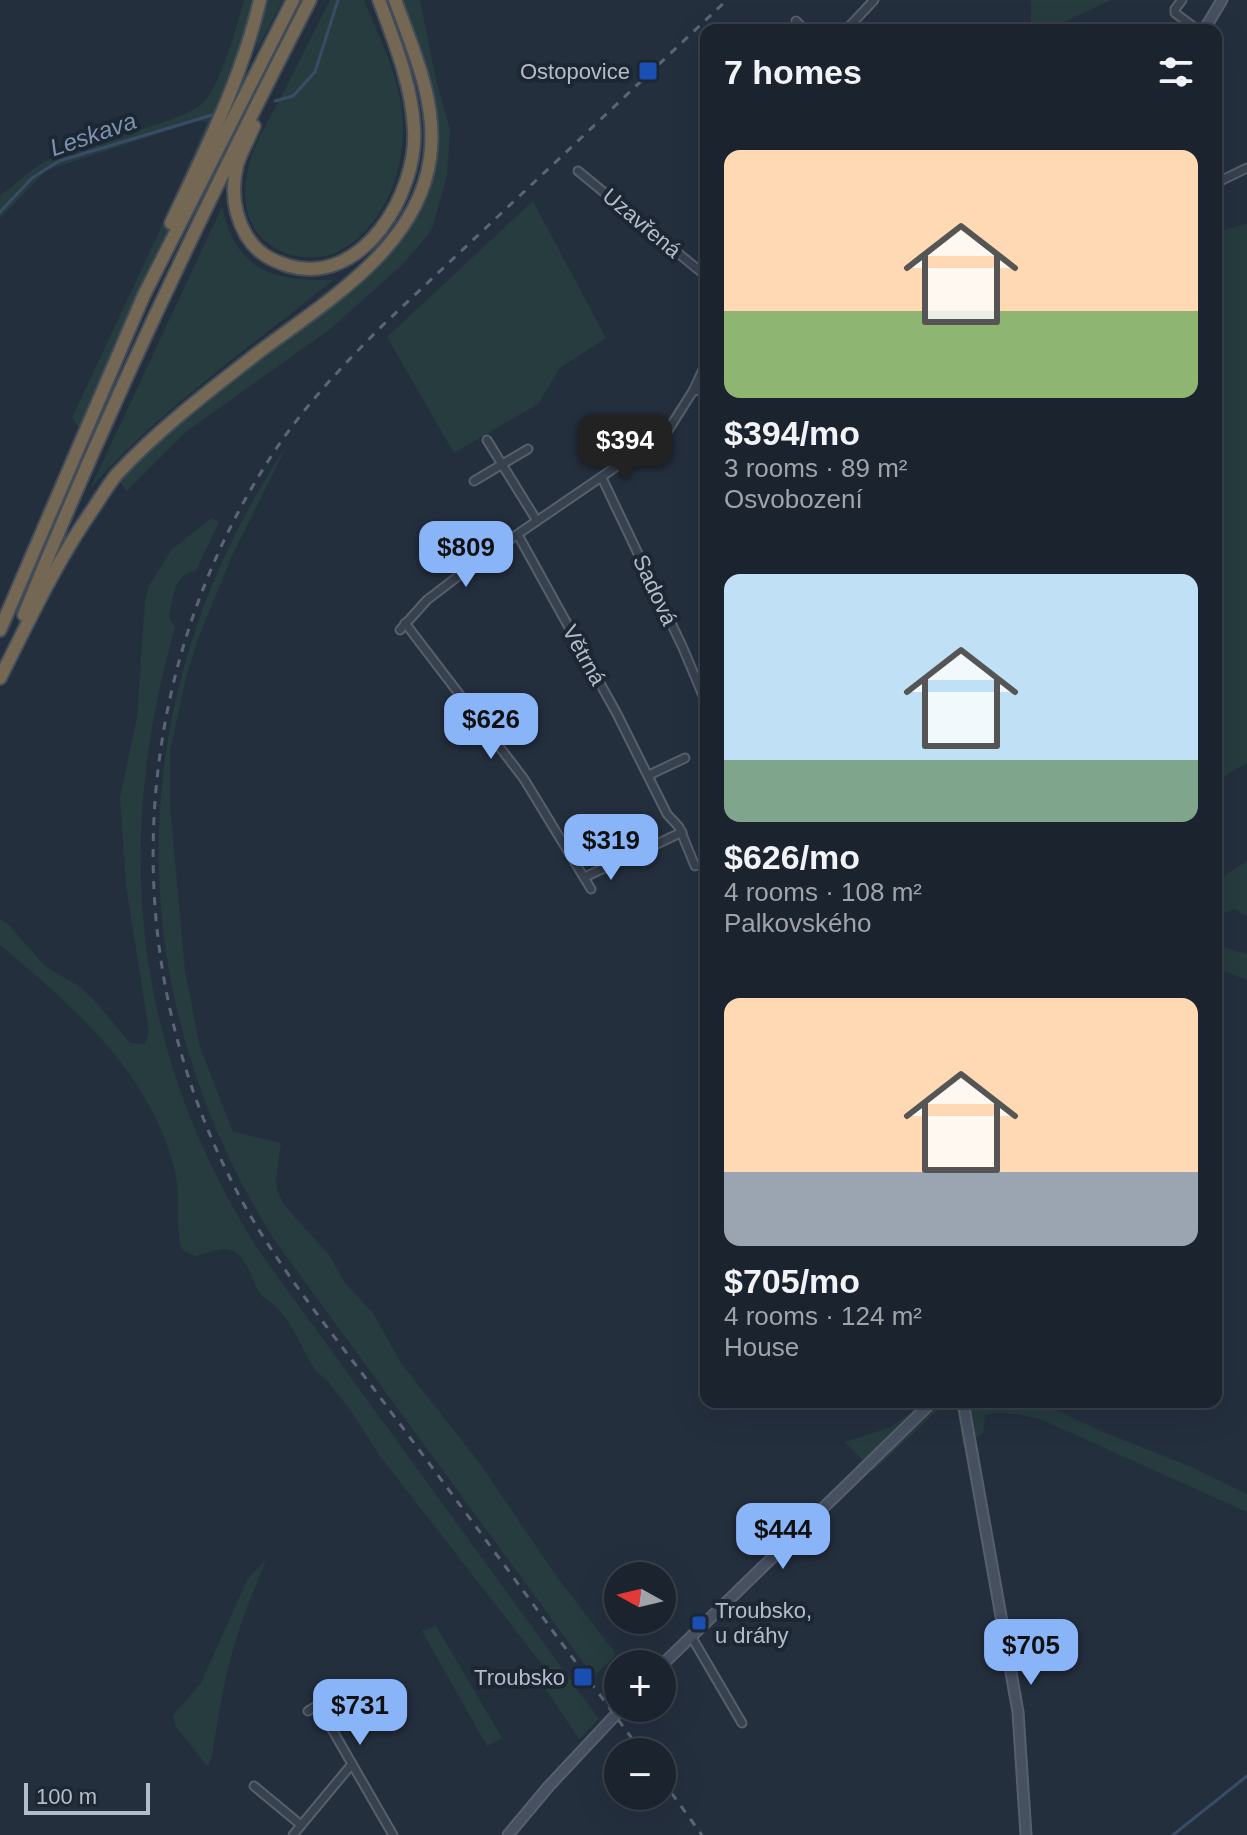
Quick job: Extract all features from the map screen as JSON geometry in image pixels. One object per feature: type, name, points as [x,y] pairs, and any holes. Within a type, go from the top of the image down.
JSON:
[{"type":"highway","points":[[0,630],[144,295],[166,235],[216,127],[244,58],[260,0]]},
{"type":"highway","points":[[144,295],[293,0]]},
{"type":"highway","points":[[0,676],[89,458],[199,217],[310,0]]},
{"type":"highway","points":[[263,92],[254,125],[237,165],[234,205],[238,221],[260,253],[274,261],[298,268],[322,268],[344,261],[382,229],[405,185],[412,159],[415,130],[403,68],[379,0]]},
{"type":"highway","points":[[0,676],[50,578],[115,476],[184,410],[345,286],[381,253],[413,211],[427,173],[432,138],[431,117],[416,58],[395,0]]},
{"type":"street","points":[[852,24],[874,0]]},
{"type":"street","points":[[1182,0],[1175,13],[1192,24]]},
{"type":"street","points":[[1205,24],[1222,0]]},
{"type":"street","points":[[796,21],[799,24]]},
{"type":"street","points":[[1222,180],[1247,168]]},
{"type":"street","name":"Uzavřená","points":[[578,171],[700,271]]},
{"type":"street","points":[[591,889],[524,779],[402,626],[427,600],[667,432],[700,388]]},
{"type":"street","points":[[487,440],[537,521]]},
{"type":"street","points":[[474,481],[528,449]]},
{"type":"street","name":"Sadová","points":[[602,478],[700,689]]},
{"type":"street","name":"Větrná","points":[[518,535],[649,775],[667,814],[682,832],[695,866]]},
{"type":"street","points":[[649,775],[685,758]]},
{"type":"street","points":[[634,855],[682,832]]},
{"type":"street","points":[[585,877],[625,858]]},
{"type":"street","points":[[676,1651],[926,1408]]},
{"type":"street","points":[[964,1408],[1018,1712],[1026,1835]]},
{"type":"street","points":[[691,1636],[742,1723]]},
{"type":"street","points":[[308,1711],[318,1705],[393,1835]]},
{"type":"street","points":[[508,1835],[609,1722]]},
{"type":"street","points":[[293,1835],[352,1764]]},
{"type":"street","points":[[254,1786],[301,1825]]},
{"type":"green space","points":[[244,0],[255,0],[216,127],[166,235],[144,295],[83,433],[72,418],[207,123],[195,122],[47,170],[0,218],[0,196],[52,158],[178,116],[204,102],[222,68]]},
{"type":"green space","points":[[268,0],[283,0],[255,53]]},
{"type":"green space","points":[[330,0],[364,0],[396,82],[403,116],[402,150],[386,201],[367,230],[339,251],[304,257],[278,250],[258,233],[247,211],[246,184],[256,144]]},
{"type":"green space","points":[[400,0],[420,0],[450,130],[447,175],[428,235],[402,265],[329,330],[187,431],[127,491],[115,476],[144,448],[345,286],[413,211],[432,138]]},
{"type":"green space","points":[[1031,0],[1111,0],[1060,24],[1031,24]]},
{"type":"green space","points":[[533,201],[606,338],[560,368],[538,404],[454,453],[387,337]]},
{"type":"green space","points":[[222,207],[237,246],[261,268],[292,278],[333,280],[176,405],[90,489]]},
{"type":"green space","points":[[1247,224],[1247,763],[1222,778],[1222,230]]},
{"type":"green space","points":[[287,445],[233,554],[200,634],[187,673],[170,751],[170,807],[185,971],[200,1047],[233,1132],[281,1143],[276,1181],[284,1205],[330,1256],[345,1283],[373,1313],[401,1363],[478,1461],[557,1577],[613,1650],[604,1650],[604,1667],[594,1677],[275,1241],[223,1144],[186,1044],[165,943],[159,841],[168,739],[193,639],[232,540]]},
{"type":"green space","points":[[212,518],[219,522],[196,571],[183,576],[173,595],[169,617],[175,628],[155,710],[144,791],[141,871],[146,949],[161,1026],[185,1102],[217,1177],[259,1251],[599,1719],[579,1739],[545,1688],[555,1681],[379,1455],[336,1392],[314,1368],[285,1317],[258,1291],[242,1258],[226,1249],[195,1256],[182,1250],[175,1171],[164,1136],[148,1103],[129,1073],[82,1018],[0,945],[0,919],[45,966],[80,987],[94,1000],[130,1043],[145,1044],[149,1031],[126,886],[120,798],[137,717],[145,600],[149,586],[171,550]]},
{"type":"green space","points":[[1247,861],[1247,916],[1234,909],[1222,915],[1222,877]]},
{"type":"green space","points":[[1222,945],[1247,954],[1247,980],[1222,970]]},
{"type":"green space","points":[[916,1408],[940,1408],[873,1471],[845,1442],[891,1427]]},
{"type":"green space","points":[[957,1408],[1051,1408],[1247,1494],[1247,1512],[1040,1419],[1005,1413],[985,1415],[983,1433],[963,1447]]},
{"type":"green space","points":[[266,1560],[232,1651],[212,1755],[209,1765],[206,1765],[175,1725],[173,1715],[201,1683],[248,1578]]},
{"type":"green space","points":[[436,1626],[502,1738],[487,1746],[422,1631]]},
{"type":"waterway","name":"Leskava","points":[[275,101],[293,96],[315,72],[338,0]]},
{"type":"waterway","name":"Leskava","points":[[0,212],[32,178],[59,161],[212,115]]},
{"type":"waterway","points":[[1173,1835],[1247,1776]]},
{"type":"railway","points":[[702,24],[727,0]]},
{"type":"railway","points":[[632,1738],[304,1296],[264,1238],[230,1178],[192,1088],[167,994],[155,899],[155,803],[168,709],[193,616],[230,527],[280,443],[329,382],[383,325],[700,26]]},
{"type":"railway","points":[[676,1799],[702,1835]]},
{"type":"place","name":"Ostopovice","points":[[648,71]]},
{"type":"place","name":"Troubsko, u dráhy","points":[[699,1623]]},
{"type":"place","name":"Troubsko","points":[[583,1677]]}]
